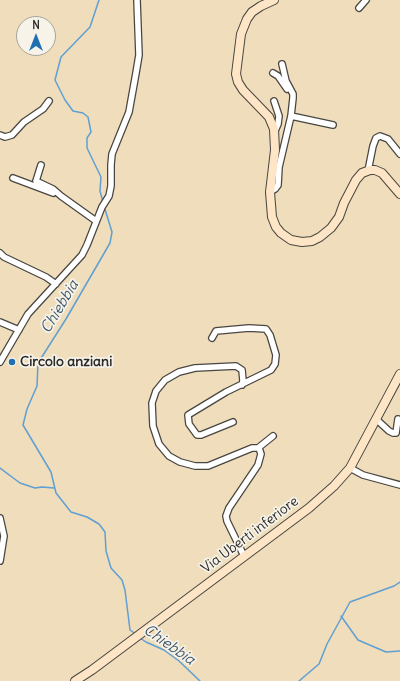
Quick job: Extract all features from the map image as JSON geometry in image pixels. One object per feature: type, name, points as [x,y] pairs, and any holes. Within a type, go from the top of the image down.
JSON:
[{"type":"main road","points":[[274,0],[252,12],[247,19],[241,34],[236,74],[238,82],[243,90],[269,117],[275,131],[275,150],[270,192],[272,217],[281,233],[291,240],[302,242],[312,241],[331,228],[339,217],[344,203],[356,180],[362,173],[368,171],[375,170],[382,173],[400,194]]},
{"type":"main road","name":"Via Uberti inferiore","points":[[75,681],[92,670],[244,556],[334,486],[350,468],[399,376]]},
{"type":"street","points":[[0,362],[28,314],[82,255],[88,245],[96,221],[106,200],[111,186],[110,165],[112,154],[129,112],[139,55],[137,0]]},
{"type":"street","points":[[359,8],[366,0]]},
{"type":"street","points":[[270,192],[278,185],[279,168],[291,116],[293,98],[293,94],[286,80],[282,64]]},
{"type":"street","points":[[273,73],[278,76],[293,98]]},
{"type":"street","points":[[0,135],[5,137],[12,135],[24,122],[43,109],[49,101]]},
{"type":"street","points":[[274,101],[279,116],[275,131]]},
{"type":"street","points":[[291,116],[333,125]]},
{"type":"street","points":[[368,171],[376,138],[380,136],[388,140],[400,154]]},
{"type":"street","points":[[41,165],[36,181],[53,189],[96,221]]},
{"type":"street","points":[[13,178],[61,196]]},
{"type":"street","points":[[0,253],[4,257],[46,277],[56,284]]},
{"type":"street","points":[[0,322],[19,330]]},
{"type":"street","points":[[212,338],[216,330],[249,328],[266,330],[270,335],[276,355],[271,370],[226,392],[188,415],[189,424],[197,435],[201,435],[232,422]]},
{"type":"street","points":[[242,385],[242,370],[236,366],[195,368],[179,372],[165,380],[156,391],[152,403],[154,432],[159,444],[169,456],[180,462],[195,466],[208,466],[252,448],[258,448],[273,436]]},
{"type":"street","points":[[376,419],[388,431],[393,433],[396,433],[398,419]]},
{"type":"street","points":[[244,556],[226,516],[228,508],[258,465],[261,454],[258,448]]},
{"type":"street","points":[[350,468],[362,475],[400,485]]},
{"type":"street","points":[[0,518],[4,536],[0,561]]},
{"type":"waterway","name":"Chiebbia","points":[[99,0],[90,27],[61,57],[55,80],[65,100],[73,111],[83,113],[88,117],[91,132],[87,138],[87,148],[101,177],[100,191],[103,202]]},
{"type":"waterway","name":"Chiebbia","points":[[104,206],[112,232],[110,243],[66,319],[38,363],[37,386],[27,409],[23,425],[51,472],[56,493],[71,512],[87,517],[99,524],[105,532],[106,551],[111,568],[122,580],[125,590],[130,630],[136,634]]},
{"type":"waterway","points":[[0,468],[20,483],[35,488],[54,488]]},
{"type":"waterway","points":[[299,681],[319,664],[327,644],[350,602],[394,586],[400,582]]},
{"type":"waterway","points":[[341,616],[358,640],[386,652],[400,651]]},
{"type":"waterway","name":"Chiebbia","points":[[140,638],[164,650],[179,661],[200,681]]},
{"type":"place","name":"Circolo anziani","points":[[12,362]]}]
